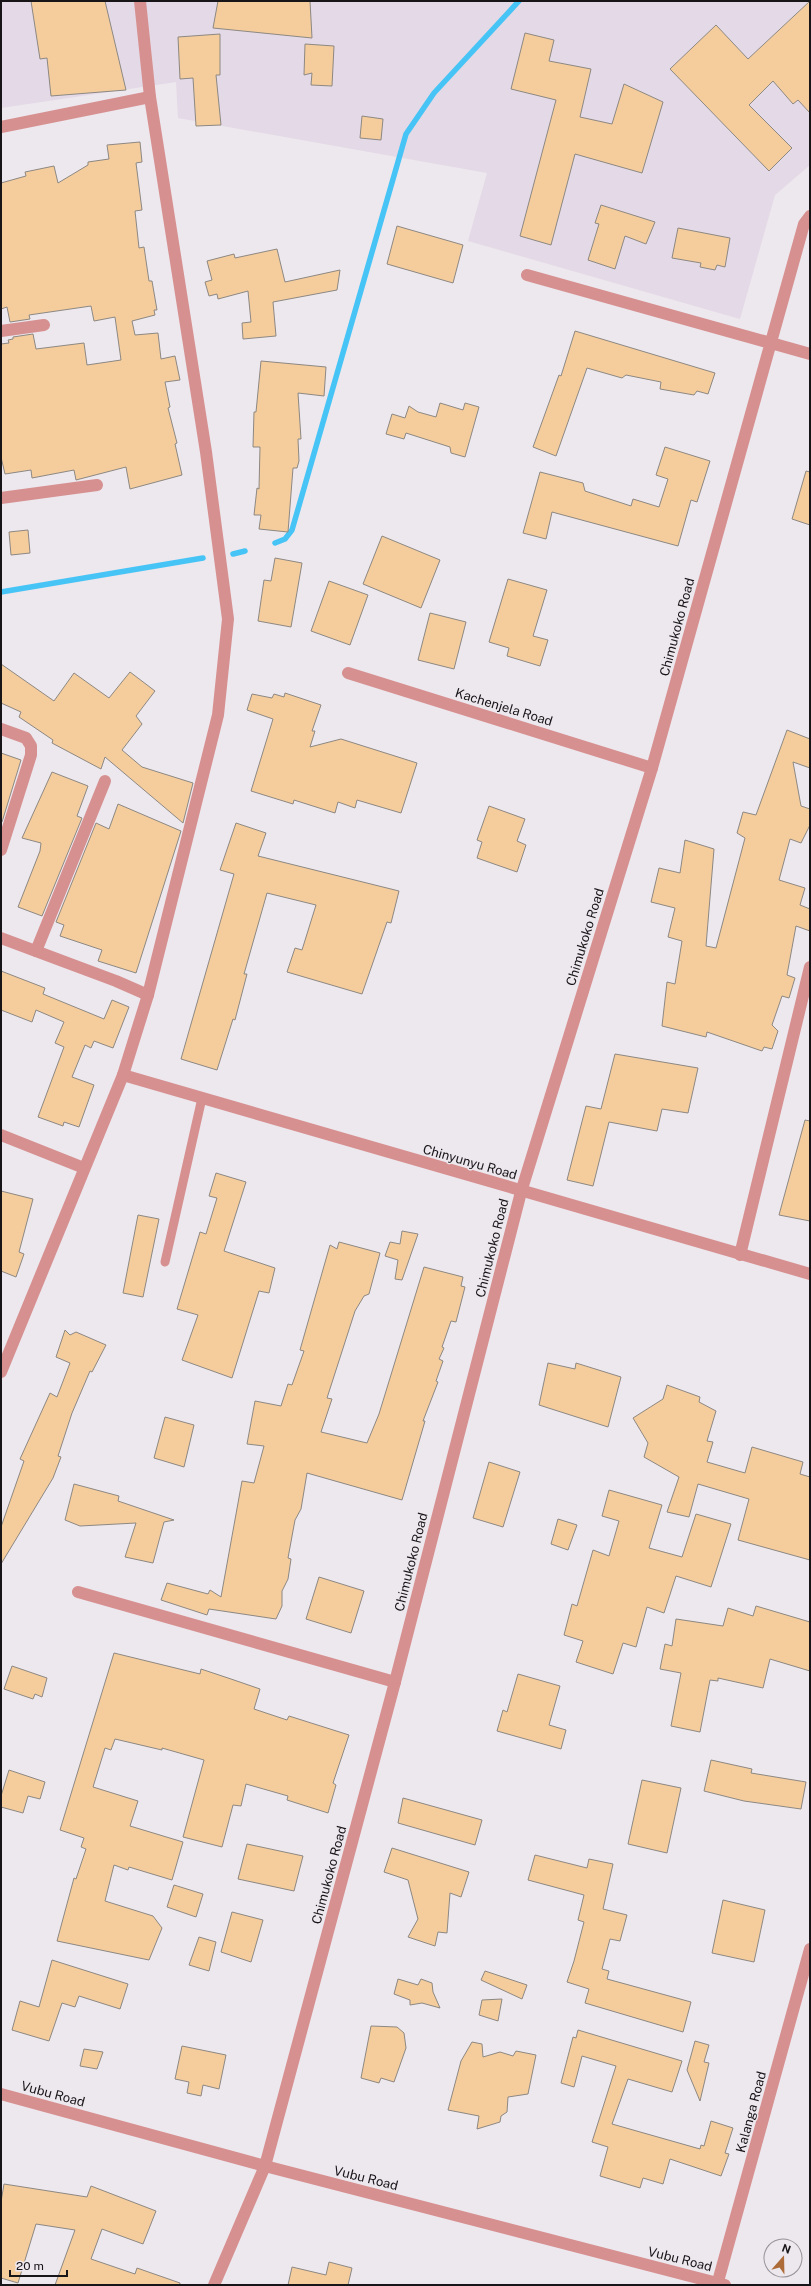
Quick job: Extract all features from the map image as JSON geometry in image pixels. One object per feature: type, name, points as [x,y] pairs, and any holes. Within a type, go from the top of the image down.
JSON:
[{"type":"street","points":[[1,1372],[123,1075],[148,995],[218,715],[228,619],[206,452],[150,97],[140,1]]},
{"type":"street","points":[[1,127],[150,97]]},
{"type":"street","name":"Chimukoko Road","points":[[214,2285],[265,2166],[395,1682],[521,1192],[652,768],[804,224],[810,216]]},
{"type":"street","points":[[527,275],[810,354]]},
{"type":"street","points":[[1,331],[44,325]]},
{"type":"street","points":[[1,498],[97,485]]},
{"type":"street","name":"Kachenjela Road","points":[[348,673],[652,768]]},
{"type":"street","points":[[1,729],[26,738],[31,746],[31,755],[1,850]]},
{"type":"street","points":[[36,951],[105,781]]},
{"type":"street","points":[[1,938],[116,981],[148,995]]},
{"type":"street","points":[[740,1255],[810,967]]},
{"type":"street","name":"Chinyunyu Road","points":[[123,1075],[521,1192],[810,1274]]},
{"type":"street","points":[[1,1135],[84,1168]]},
{"type":"street","points":[[78,1592],[395,1682]]},
{"type":"street","name":"Kalanga Road","points":[[720,2284],[810,1949]]},
{"type":"street","name":"Vubu Road","points":[[1,2094],[265,2166],[720,2284]]},
{"type":"lane","points":[[166,1262],[202,1098]]},
{"type":"shaded area","points":[[1,1],[810,1],[810,165],[775,195],[740,319],[468,241],[487,173],[178,118],[176,82],[1,108]]},
{"type":"building","points":[[31,1],[105,1],[126,90],[51,96],[47,58],[40,59]]},
{"type":"building","points":[[218,1],[310,1],[312,38],[213,28]]},
{"type":"building","points":[[810,1],[810,113],[798,100],[793,104],[773,81],[749,105],[792,148],[769,171],[670,69],[716,25],[748,59]]},
{"type":"building","points":[[525,33],[554,40],[549,61],[591,69],[580,117],[612,124],[624,84],[663,102],[642,173],[575,154],[551,245],[520,236],[556,100],[511,89]]},
{"type":"building","points":[[220,34],[220,75],[216,75],[221,125],[196,126],[193,78],[180,79],[178,37]]},
{"type":"building","points":[[305,44],[334,46],[332,86],[311,85],[312,73],[304,75]]},
{"type":"building","points":[[362,116],[383,119],[381,140],[360,138]]},
{"type":"building","points":[[140,142],[142,162],[136,163],[142,210],[135,211],[139,248],[144,247],[149,281],[152,281],[157,310],[154,310],[155,315],[132,321],[135,335],[158,333],[161,359],[175,356],[180,380],[165,382],[170,407],[168,408],[177,443],[175,444],[182,475],[130,489],[126,467],[76,480],[74,470],[32,478],[31,470],[5,474],[1,457],[1,344],[9,343],[8,340],[13,339],[13,337],[33,334],[36,349],[84,343],[87,365],[121,360],[115,317],[94,321],[91,306],[29,315],[30,319],[10,322],[7,307],[1,309],[1,183],[26,176],[25,172],[54,166],[58,183],[88,165],[88,162],[109,159],[107,145]]},
{"type":"building","points":[[601,205],[655,222],[646,244],[625,236],[615,269],[588,260],[599,224],[595,223]]},
{"type":"building","points":[[397,226],[463,245],[453,283],[387,264]]},
{"type":"building","points":[[678,228],[730,238],[725,267],[717,265],[715,270],[700,267],[701,263],[672,258]]},
{"type":"building","points":[[277,249],[285,282],[340,270],[337,290],[273,302],[276,336],[243,339],[242,323],[251,322],[248,291],[218,299],[217,294],[209,296],[205,282],[212,280],[207,261],[234,254],[235,258]]},
{"type":"building","points":[[575,331],[715,373],[708,394],[697,391],[694,395],[660,389],[661,382],[626,375],[622,378],[587,368],[556,456],[533,447],[559,375],[561,376]]},
{"type":"building","points":[[261,361],[326,367],[324,396],[298,393],[301,439],[298,439],[299,461],[297,468],[293,468],[288,532],[259,529],[261,515],[254,515],[257,488],[259,489],[260,447],[253,447],[254,412],[256,412]]},
{"type":"building","points":[[440,403],[463,410],[465,403],[479,407],[465,457],[451,453],[450,447],[406,433],[404,439],[386,434],[392,414],[405,418],[409,406],[418,412],[436,417]]},
{"type":"building","points":[[665,447],[710,461],[697,502],[691,500],[678,546],[552,512],[546,539],[523,533],[540,472],[583,483],[585,491],[631,506],[633,499],[659,507],[668,479],[656,475]]},
{"type":"building","points":[[806,471],[810,472],[810,525],[792,519]]},
{"type":"building","points":[[28,530],[30,553],[11,555],[9,532]]},
{"type":"building","points":[[382,536],[440,560],[421,608],[363,584]]},
{"type":"building","points":[[275,558],[302,563],[291,627],[258,621],[264,580],[271,581]]},
{"type":"building","points":[[508,579],[547,590],[533,636],[548,640],[540,666],[507,656],[509,648],[489,642]]},
{"type":"building","points":[[329,581],[368,595],[350,645],[311,631]]},
{"type":"building","points":[[430,613],[466,622],[454,669],[418,660]]},
{"type":"building","points":[[1,664],[54,701],[74,673],[109,698],[130,672],[155,691],[136,716],[142,724],[122,750],[142,767],[193,783],[183,823],[105,757],[101,769],[52,743],[53,740],[19,717],[21,712],[1,703]]},
{"type":"building","points":[[285,693],[321,705],[312,731],[315,731],[310,747],[341,739],[417,763],[401,813],[357,800],[355,808],[338,802],[335,813],[294,800],[293,804],[251,791],[273,719],[247,710],[252,694],[272,698],[274,694],[284,697]]},
{"type":"building","points":[[787,730],[810,739],[810,768],[793,762],[801,806],[810,809],[810,825],[801,843],[790,839],[779,880],[805,888],[800,905],[810,909],[810,931],[796,926],[787,975],[795,978],[789,998],[782,996],[772,1025],[778,1031],[772,1049],[764,1047],[762,1051],[707,1032],[706,1037],[662,1026],[667,982],[675,984],[682,941],[668,937],[675,908],[651,902],[659,868],[680,873],[685,840],[714,849],[706,946],[716,948],[745,838],[737,833],[743,812],[756,815]]},
{"type":"building","points":[[1,753],[21,760],[2,822],[1,821]]},
{"type":"building","points":[[52,772],[88,786],[77,816],[82,818],[42,916],[18,907],[40,851],[41,843],[22,838]]},
{"type":"building","points":[[118,804],[181,831],[136,973],[98,961],[102,950],[60,936],[64,925],[56,922],[96,823],[109,829]]},
{"type":"building","points":[[489,806],[525,819],[517,841],[526,845],[517,872],[477,858],[482,842],[477,840]]},
{"type":"building","points":[[236,823],[266,833],[258,856],[399,891],[391,923],[387,922],[362,994],[287,972],[295,948],[302,950],[316,905],[267,893],[244,974],[247,974],[235,1020],[233,1019],[217,1070],[181,1059],[234,874],[220,870]]},
{"type":"building","points":[[1,971],[45,988],[43,994],[104,1019],[112,1000],[129,1007],[113,1048],[94,1041],[91,1048],[85,1045],[72,1077],[94,1085],[79,1127],[64,1122],[63,1126],[38,1117],[64,1047],[55,1043],[64,1022],[36,1010],[32,1022],[1,1010]]},
{"type":"building","points":[[615,1054],[698,1068],[688,1113],[662,1109],[657,1131],[609,1122],[593,1186],[567,1180],[586,1106],[601,1109]]},
{"type":"building","points":[[805,1120],[810,1121],[810,1221],[779,1215]]},
{"type":"building","points":[[216,1173],[246,1182],[224,1251],[275,1268],[269,1293],[259,1291],[232,1378],[182,1360],[198,1315],[177,1309],[200,1232],[206,1234],[217,1198],[209,1196]]},
{"type":"building","points":[[1,1191],[33,1199],[19,1252],[24,1254],[16,1277],[1,1271]]},
{"type":"building","points":[[138,1215],[159,1219],[143,1297],[123,1293]]},
{"type":"building","points":[[402,1231],[418,1234],[402,1280],[395,1279],[398,1260],[385,1256],[390,1242],[400,1244]]},
{"type":"building","points":[[339,1242],[380,1253],[369,1294],[364,1296],[355,1311],[327,1398],[332,1399],[321,1432],[367,1443],[379,1414],[424,1267],[463,1277],[461,1286],[465,1287],[456,1322],[451,1321],[442,1347],[444,1348],[439,1359],[443,1361],[436,1381],[438,1382],[423,1421],[425,1421],[402,1500],[307,1473],[301,1509],[295,1520],[288,1558],[291,1559],[288,1579],[282,1591],[282,1606],[276,1619],[209,1609],[207,1615],[161,1600],[167,1583],[208,1594],[210,1590],[221,1597],[242,1481],[254,1483],[264,1446],[247,1444],[255,1401],[281,1406],[288,1384],[292,1385],[304,1351],[300,1350],[330,1245],[337,1249]]},
{"type":"building","points":[[65,1330],[70,1335],[76,1332],[106,1345],[92,1372],[90,1371],[72,1413],[58,1456],[61,1457],[53,1478],[1,1564],[1,1527],[24,1461],[20,1459],[50,1393],[57,1397],[70,1363],[56,1357]]},
{"type":"building","points":[[548,1363],[575,1369],[576,1363],[621,1377],[608,1427],[539,1405]]},
{"type":"building","points":[[667,1385],[700,1397],[699,1402],[716,1411],[707,1441],[713,1442],[707,1462],[745,1473],[752,1447],[803,1462],[800,1474],[810,1477],[810,1560],[738,1540],[749,1499],[698,1484],[689,1517],[667,1512],[679,1477],[644,1457],[648,1443],[633,1418],[663,1399]]},
{"type":"building","points":[[165,1417],[194,1425],[184,1467],[154,1458]]},
{"type":"building","points":[[489,1462],[520,1472],[503,1527],[473,1518]]},
{"type":"building","points":[[74,1484],[119,1496],[118,1501],[174,1520],[164,1522],[153,1563],[125,1557],[136,1523],[80,1526],[65,1520]]},
{"type":"building","points":[[609,1490],[662,1505],[649,1548],[682,1557],[696,1514],[731,1524],[711,1587],[676,1576],[664,1613],[647,1607],[636,1647],[623,1643],[613,1674],[576,1662],[583,1641],[564,1635],[572,1604],[577,1606],[593,1550],[609,1556],[619,1521],[602,1516]]},
{"type":"building","points":[[558,1519],[577,1525],[568,1550],[551,1544]]},
{"type":"building","points":[[319,1577],[364,1591],[351,1633],[306,1619]]},
{"type":"building","points":[[756,1606],[810,1622],[810,1671],[770,1659],[763,1688],[718,1678],[718,1681],[710,1680],[700,1732],[671,1726],[681,1673],[660,1669],[665,1644],[672,1646],[676,1619],[723,1626],[728,1608],[753,1616]]},
{"type":"building","points":[[114,1653],[200,1674],[201,1669],[260,1689],[254,1709],[287,1720],[289,1716],[349,1735],[333,1783],[336,1785],[328,1813],[287,1800],[288,1796],[246,1784],[241,1806],[233,1805],[222,1847],[183,1837],[204,1760],[162,1748],[162,1750],[115,1739],[111,1750],[105,1748],[93,1787],[138,1801],[130,1826],[183,1842],[172,1880],[129,1867],[128,1870],[114,1865],[105,1901],[153,1916],[162,1928],[149,1960],[57,1941],[74,1878],[76,1879],[86,1849],[81,1847],[84,1838],[60,1830]]},
{"type":"building","points":[[12,1666],[47,1678],[42,1697],[35,1694],[33,1699],[4,1689]]},
{"type":"building","points":[[518,1674],[560,1686],[549,1725],[566,1730],[561,1749],[497,1731],[503,1710],[507,1712]]},
{"type":"building","points":[[711,1760],[752,1769],[751,1773],[806,1782],[801,1809],[744,1801],[704,1791]]},
{"type":"building","points":[[9,1770],[45,1782],[40,1799],[28,1796],[23,1813],[1,1807],[1,1796]]},
{"type":"building","points":[[642,1780],[681,1788],[667,1853],[628,1844]]},
{"type":"building","points":[[403,1798],[482,1820],[475,1845],[398,1823]]},
{"type":"building","points":[[247,1844],[303,1856],[294,1891],[238,1879]]},
{"type":"building","points":[[392,1848],[469,1872],[461,1897],[450,1893],[447,1933],[438,1932],[435,1946],[408,1937],[418,1919],[408,1880],[384,1872]]},
{"type":"building","points":[[535,1855],[587,1868],[589,1859],[613,1864],[603,1909],[627,1915],[620,1941],[610,1939],[602,1969],[609,1971],[607,1979],[691,2002],[683,2032],[585,2003],[589,1989],[567,1982],[584,1922],[578,1920],[584,1895],[528,1880]]},
{"type":"building","points":[[174,1885],[203,1894],[196,1917],[167,1907]]},
{"type":"building","points":[[723,1900],[765,1910],[754,1962],[712,1953]]},
{"type":"building","points":[[232,1912],[263,1920],[251,1962],[221,1952]]},
{"type":"building","points":[[199,1937],[216,1942],[209,1971],[189,1965]]},
{"type":"building","points":[[52,1960],[128,1984],[120,2009],[79,1996],[75,2007],[62,2003],[49,2041],[12,2030],[20,2001],[39,2007]]},
{"type":"building","points":[[485,1971],[527,1985],[522,1999],[481,1980]]},
{"type":"building","points":[[398,1979],[418,1985],[421,1979],[432,1983],[433,1992],[440,2008],[422,2003],[410,2005],[410,2000],[394,1994]]},
{"type":"building","points":[[502,1999],[498,2021],[479,2015],[482,2000]]},
{"type":"building","points":[[371,2026],[397,2027],[404,2033],[406,2048],[394,2082],[381,2078],[379,2083],[361,2078]]},
{"type":"building","points":[[578,2030],[682,2061],[672,2092],[628,2079],[612,2124],[700,2149],[701,2145],[704,2146],[711,2121],[733,2128],[725,2153],[729,2154],[721,2176],[670,2159],[663,2184],[643,2178],[640,2188],[600,2176],[608,2147],[592,2142],[616,2066],[582,2056],[574,2087],[561,2083],[573,2037],[576,2038]]},
{"type":"building","points":[[695,2041],[709,2045],[704,2062],[709,2063],[700,2101],[687,2070]]},
{"type":"building","points":[[472,2042],[482,2044],[483,2057],[500,2052],[513,2056],[516,2051],[536,2055],[528,2094],[508,2097],[507,2112],[501,2116],[500,2122],[477,2129],[479,2116],[448,2110],[461,2061]]},
{"type":"building","points":[[182,2046],[226,2055],[219,2089],[203,2085],[201,2096],[187,2093],[189,2082],[175,2079]]},
{"type":"building","points":[[84,2049],[103,2052],[97,2069],[80,2066]]},
{"type":"building","points":[[4,2184],[87,2197],[91,2186],[156,2211],[143,2244],[102,2229],[91,2259],[135,2274],[137,2268],[180,2283],[180,2285],[55,2285],[75,2230],[36,2224],[18,2283],[1,2278],[1,2202]]},
{"type":"building","points":[[329,2262],[352,2268],[348,2285],[288,2285],[292,2267],[326,2275]]},
{"type":"waterway","points":[[275,543],[285,539],[292,530],[406,134],[434,93],[519,1]]},
{"type":"waterway","points":[[233,554],[245,551]]},
{"type":"waterway","points":[[1,592],[203,558]]}]
